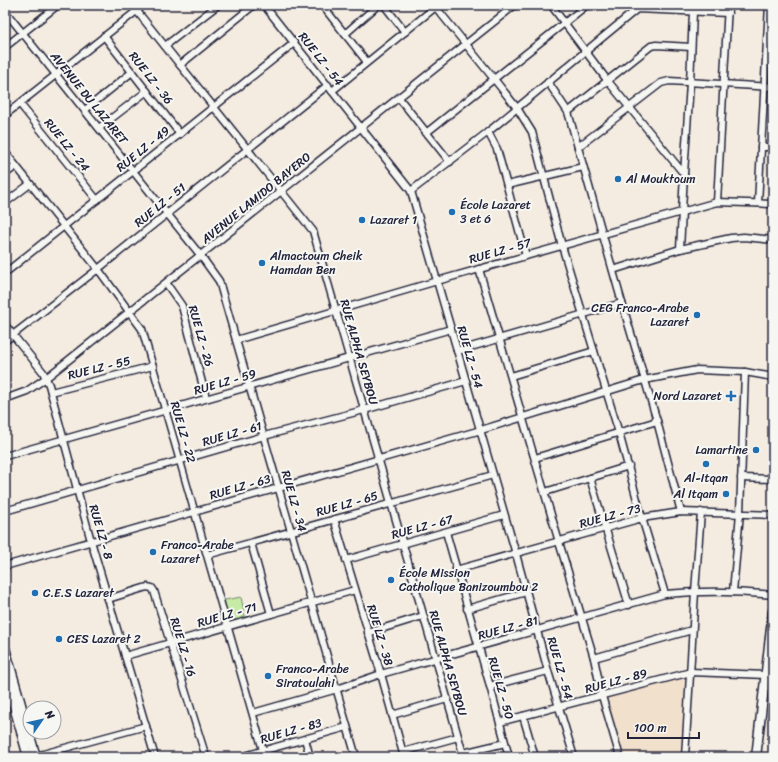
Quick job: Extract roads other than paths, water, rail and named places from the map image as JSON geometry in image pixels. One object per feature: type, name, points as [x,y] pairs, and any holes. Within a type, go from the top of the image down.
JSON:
[{"type":"main road","points":[[756,757],[773,611]]},
{"type":"main road","points":[[5,648],[33,757]]},
{"type":"main road","points":[[6,679],[33,757]]},
{"type":"street","points":[[5,47],[58,5]]},
{"type":"street","name":"RUE ALPHA SEYBOU","points":[[132,5],[313,231],[464,755]]},
{"type":"street","points":[[5,115],[144,5]]},
{"type":"street","points":[[165,46],[218,5]]},
{"type":"street","points":[[180,65],[254,5]]},
{"type":"street","name":"RUE LZ - 54","points":[[264,5],[411,191],[574,757]]},
{"type":"street","points":[[322,5],[367,62]]},
{"type":"street","points":[[345,34],[378,5]]},
{"type":"street","points":[[384,5],[405,32]]},
{"type":"street","name":"AVENUE LAMIDO BAYERO","points":[[5,399],[27,391],[46,378],[282,192],[361,127],[515,5]]},
{"type":"street","points":[[550,5],[607,80],[684,174]]},
{"type":"street","points":[[426,133],[587,5]]},
{"type":"street","points":[[717,202],[725,85],[728,5]]},
{"type":"street","points":[[758,203],[769,5]]},
{"type":"street","points":[[436,6],[517,108],[532,132],[562,246],[629,466],[642,518],[665,594]]},
{"type":"street","name":"RUE LZ - 51","points":[[5,341],[98,269],[247,149],[367,62],[436,6]]},
{"type":"street","points":[[411,191],[488,132],[637,7],[692,12],[728,13]]},
{"type":"street","name":"AVENUE DU LAZARET","points":[[5,11],[201,256]]},
{"type":"street","points":[[680,249],[690,83],[692,12]]},
{"type":"street","name":"RUE LZ - 36","points":[[104,36],[180,134]]},
{"type":"street","name":"RUE LZ - 49","points":[[5,273],[294,43]]},
{"type":"street","points":[[568,112],[651,46],[691,47]]},
{"type":"street","points":[[85,110],[132,72]]},
{"type":"street","points":[[578,147],[661,83],[668,80],[690,83],[773,87]]},
{"type":"street","points":[[548,82],[568,112],[582,167],[657,421],[681,512]]},
{"type":"street","points":[[99,128],[146,91]]},
{"type":"street","points":[[399,98],[450,162]]},
{"type":"street","name":"RUE LZ - 24","points":[[20,104],[97,200]]},
{"type":"street","points":[[488,132],[497,149],[526,256]]},
{"type":"street","points":[[761,147],[773,147]]},
{"type":"street","name":"RUE LZ - 22","points":[[5,152],[98,269],[142,329],[264,754]]},
{"type":"street","points":[[5,174],[16,166]]},
{"type":"street","points":[[507,185],[582,167]]},
{"type":"street","points":[[5,203],[30,184]]},
{"type":"street","name":"RUE LZ - 57","points":[[236,340],[437,281],[717,202],[773,204]]},
{"type":"street","points":[[612,270],[680,249],[731,238],[744,237],[773,240]]},
{"type":"street","name":"RUE LZ - 34","points":[[201,256],[219,281],[356,757]]},
{"type":"street","points":[[479,269],[594,658],[602,696],[620,757]]},
{"type":"street","name":"RUE LZ - 26","points":[[166,283],[182,306],[206,398]]},
{"type":"street","points":[[457,350],[622,303]]},
{"type":"street","name":"RUE LZ - 8","points":[[5,325],[46,378],[51,392],[108,599],[155,757]]},
{"type":"street","name":"RUE LZ - 59","points":[[5,456],[451,329]]},
{"type":"street","points":[[510,376],[594,351]]},
{"type":"street","name":"RUE LZ - 55","points":[[51,392],[153,366]]},
{"type":"street","name":"RUE LZ - 63","points":[[5,566],[523,418],[644,380],[697,370],[745,372],[773,377]]},
{"type":"street","points":[[733,592],[740,513],[745,372]]},
{"type":"street","name":"RUE LZ - 61","points":[[5,511],[264,436],[466,381]]},
{"type":"street","points":[[535,458],[657,421]]},
{"type":"street","points":[[545,492],[629,466]]},
{"type":"street","name":"RUE LZ - 65","points":[[207,555],[492,474]]},
{"type":"street","points":[[590,478],[629,605]]},
{"type":"street","points":[[741,478],[773,479]]},
{"type":"street","name":"RUE LZ - 73","points":[[456,570],[642,518],[681,512],[773,514]]},
{"type":"street","points":[[685,757],[692,630],[702,512]]},
{"type":"street","name":"RUE LZ - 67","points":[[346,560],[504,515]]},
{"type":"street","name":"RUE LZ - 38","points":[[334,519],[404,754]]},
{"type":"street","name":"RUE LZ - 50","points":[[446,532],[509,757]]},
{"type":"street","points":[[251,543],[271,614]]},
{"type":"street","name":"RUE LZ - 16","points":[[108,599],[148,587],[152,588],[154,591],[206,757]]},
{"type":"street","name":"RUE LZ - 71","points":[[125,656],[355,590]]},
{"type":"street","points":[[467,609],[526,592]]},
{"type":"street","name":"RUE LZ - 81","points":[[253,714],[381,674],[582,619],[665,594],[733,592],[773,595]]},
{"type":"street","points":[[368,633],[423,616]]},
{"type":"street","points":[[594,658],[692,630]]},
{"type":"street","points":[[490,686],[548,671]]},
{"type":"street","name":"RUE LZ - 89","points":[[500,722],[690,672],[766,675]]},
{"type":"street","points":[[392,715],[447,699]]},
{"type":"street","points":[[524,716],[535,757]]},
{"type":"street","points":[[33,757],[146,726]]},
{"type":"street","name":"RUE LZ - 83","points":[[241,757],[264,754],[305,738],[348,727]]},
{"type":"street","points":[[404,754],[458,737]]},
{"type":"street","points":[[305,738],[310,757]]},
{"type":"street","points":[[464,755],[505,743]]},
{"type":"place","name":"Al Mouktoum","points":[[618,179]]},
{"type":"place","name":"École Lazaret 3 et 6","points":[[452,212]]},
{"type":"place","name":"Lazaret 1","points":[[362,220]]},
{"type":"place","name":"Almactoum Cheik Hamdan Ben","points":[[262,263]]},
{"type":"place","name":"CEG Franco-Arabe Lazaret","points":[[697,315]]},
{"type":"place","name":"Nord Lazaret","points":[[731,396]]},
{"type":"place","name":"Lamartine","points":[[756,450]]},
{"type":"place","name":"Al-Itqan","points":[[706,464]]},
{"type":"place","name":"Al Itqam","points":[[726,494]]},
{"type":"place","name":"Franco-Arabe Lazaret","points":[[153,552]]},
{"type":"place","name":"École Mission Catholique Banizoumbou 2","points":[[391,580]]},
{"type":"place","name":"C.E.S Lazaret","points":[[35,593]]},
{"type":"place","name":"CES Lazaret 2","points":[[59,639]]},
{"type":"place","name":"Franco-Arabe Siratoulahi","points":[[268,676]]}]
